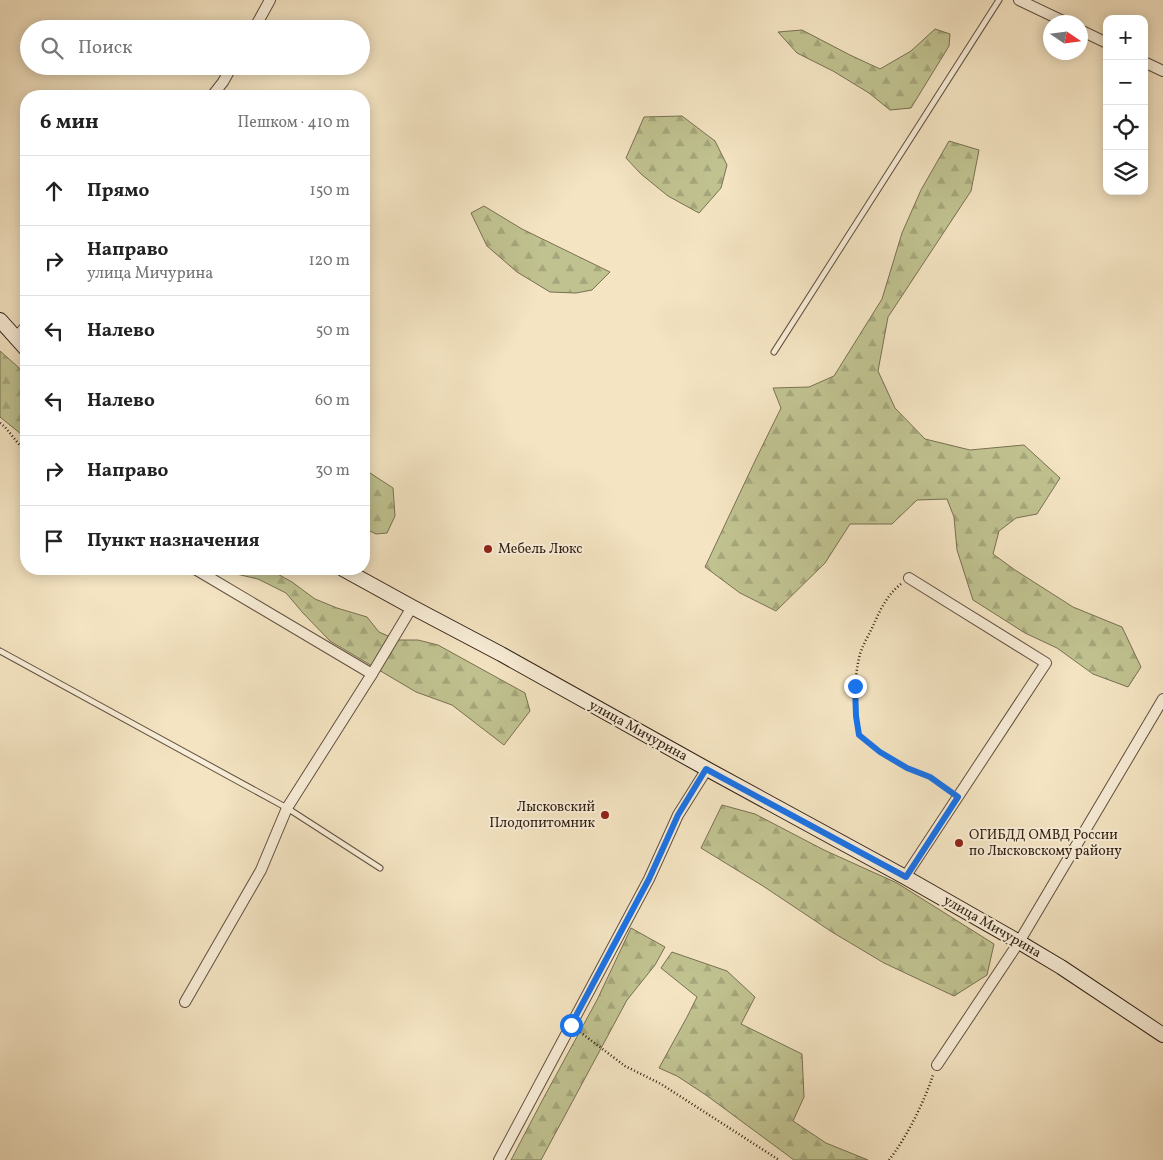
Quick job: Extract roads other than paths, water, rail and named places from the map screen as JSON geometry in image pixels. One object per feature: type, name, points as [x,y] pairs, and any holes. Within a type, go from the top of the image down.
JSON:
[{"type":"main road","points":[[0,320],[20,342]]},
{"type":"main road","name":"улица Мичурина","points":[[354,575],[906,877],[1061,967],[1163,1035]]},
{"type":"street","points":[[259,20],[270,0]]},
{"type":"street","points":[[1019,0],[1050,15]]},
{"type":"street","points":[[1088,34],[1103,41]]},
{"type":"street","points":[[1148,64],[1163,71]]},
{"type":"street","points":[[217,90],[227,75]]},
{"type":"street","points":[[16,338],[20,333]]},
{"type":"street","points":[[205,575],[372,674]]},
{"type":"street","points":[[906,877],[1046,663],[909,578]]},
{"type":"street","points":[[185,1002],[261,870],[287,808],[412,608]]},
{"type":"street","points":[[937,1065],[1020,942],[1163,699]]},
{"type":"street","points":[[499,1160],[649,879],[678,815],[706,769]]},
{"type":"lane","points":[[774,352],[999,0]]},
{"type":"lane","points":[[0,651],[287,808],[380,868]]},
{"type":"place","name":"Мебель Люкс","points":[[488,549]]},
{"type":"place","name":"Лысковский Плодопитомник","points":[[605,815]]},
{"type":"place","name":"ОГИБДД ОМВД России по Лысковскому району","points":[[959,843]]}]
